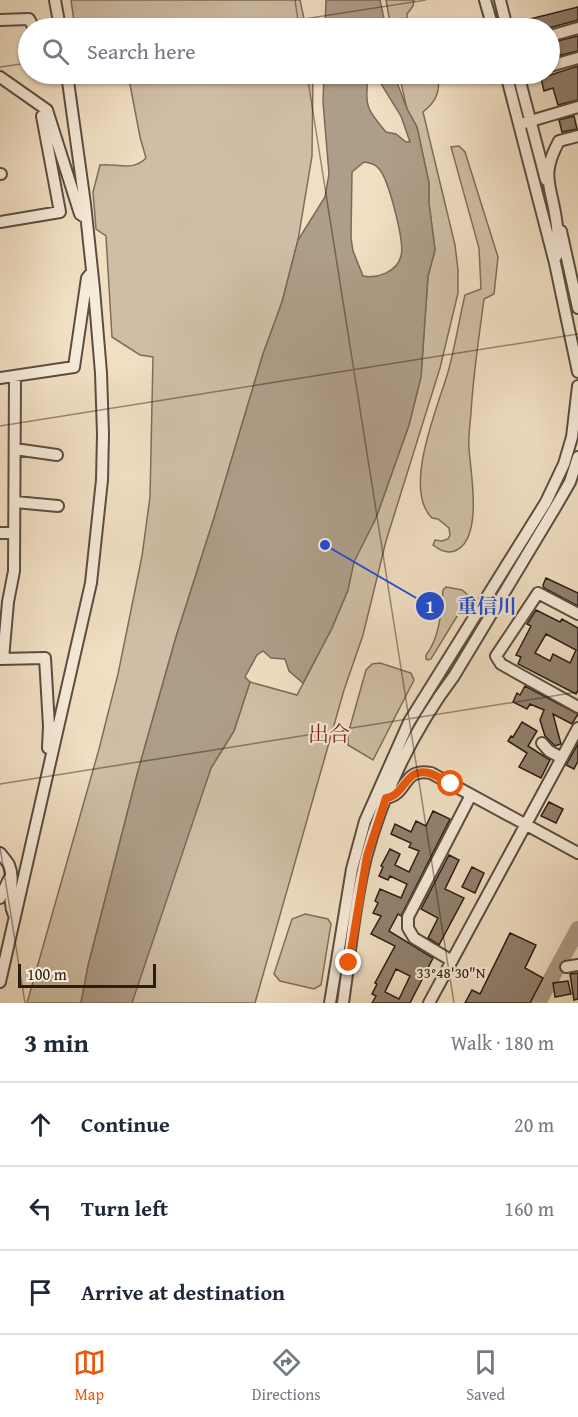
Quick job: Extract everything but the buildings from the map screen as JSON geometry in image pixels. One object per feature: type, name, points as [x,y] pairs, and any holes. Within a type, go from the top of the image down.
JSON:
[{"type":"street","points":[[55,0],[58,18]]},
{"type":"street","points":[[485,0],[491,18]]},
{"type":"street","points":[[499,0],[499,18]]},
{"type":"street","points":[[499,0],[504,18]]},
{"type":"street","points":[[0,20],[18,19]]},
{"type":"street","points":[[560,33],[578,28]]},
{"type":"street","points":[[560,63],[578,58]]},
{"type":"street","points":[[0,77],[47,110],[80,214],[87,218]]},
{"type":"street","points":[[0,982],[91,584],[102,480],[101,373],[87,218],[68,84]]},
{"type":"street","points":[[510,84],[548,184],[564,240],[578,308]]},
{"type":"street","points":[[519,84],[525,123],[578,372]]},
{"type":"street","points":[[0,222],[60,212],[40,107]]},
{"type":"street","points":[[525,123],[578,107]]},
{"type":"street","points":[[548,184],[550,158],[559,141],[578,136]]},
{"type":"street","points":[[555,263],[558,252],[556,217]]},
{"type":"street","points":[[0,378],[74,367],[87,278],[92,272]]},
{"type":"street","points":[[15,376],[14,571],[4,602],[1,659],[45,658],[49,726],[48,751],[51,756]]},
{"type":"street","points":[[330,1003],[352,869],[365,821],[409,722],[546,502],[564,464],[572,436],[578,386]]},
{"type":"street","points":[[15,449],[57,455]]},
{"type":"street","points":[[343,1003],[367,856],[394,779],[429,712],[454,676],[570,482],[578,457]]},
{"type":"street","points":[[15,502],[58,506]]},
{"type":"street","points":[[0,533],[14,533]]},
{"type":"street","points":[[578,614],[538,593],[496,656],[501,664],[578,707]]},
{"type":"street","points":[[429,1003],[578,728]]},
{"type":"street","points":[[542,743],[549,751],[562,758]]},
{"type":"street","points":[[386,798],[396,795],[408,777],[420,772],[431,773],[578,853]]},
{"type":"street","points":[[452,960],[414,938],[407,922],[418,895],[471,795]]},
{"type":"street","points":[[365,821],[367,856]]},
{"type":"street","points":[[0,853],[9,865],[10,906],[15,915]]},
{"type":"street","points":[[0,898],[11,877]]},
{"type":"street","points":[[566,967],[578,965]]},
{"type":"shaded area","points":[[71,0],[300,0],[304,18],[74,18]]},
{"type":"shaded area","points":[[326,0],[380,0],[384,18],[325,18]]},
{"type":"shaded area","points":[[386,0],[414,0],[407,18],[389,18]]},
{"type":"shaded area","points":[[130,84],[313,84],[312,156],[298,240],[282,302],[263,354],[176,637],[138,771],[88,966],[81,1003],[27,1003],[118,674],[142,556],[150,497],[153,357],[140,355],[112,337],[106,236],[96,229],[93,192],[100,165],[130,166],[146,158]]},
{"type":"shaded area","points":[[324,84],[368,84],[367,100],[370,111],[386,132],[396,134],[406,142],[410,142],[401,116],[381,84],[398,84],[417,127],[429,183],[435,250],[428,276],[421,377],[409,425],[376,518],[354,562],[348,590],[332,628],[303,683],[289,671],[285,659],[271,658],[263,651],[257,655],[245,677],[250,682],[234,731],[211,768],[132,1003],[81,1003],[88,966],[138,771],[176,637],[263,354],[282,302],[298,240],[325,197],[329,174]],"holes":[[[364,162],[373,164],[380,170],[388,187],[402,249],[399,262],[391,270],[368,277],[363,276],[353,251],[351,238],[352,172]]]},
{"type":"shaded area","points":[[401,84],[439,84],[432,104],[423,112],[455,245],[458,293],[440,368],[386,541],[363,635],[344,690],[255,1003],[130,1003],[211,768],[234,731],[250,682],[297,695],[332,628],[348,590],[353,562],[376,518],[409,425],[421,377],[428,276],[435,250],[429,183],[417,127],[407,109]]},
{"type":"shaded area","points":[[459,146],[465,152],[498,257],[494,294],[484,299],[473,384],[469,440],[473,498],[472,524],[464,544],[448,552],[433,545],[435,540],[448,539],[449,528],[438,519],[432,518],[424,505],[420,488],[425,447],[450,363],[465,295],[481,289],[479,248],[451,147]]},
{"type":"shaded area","points":[[446,587],[462,590],[467,594],[467,600],[431,659],[428,660],[426,655],[437,632],[443,590]]},
{"type":"shaded area","points":[[380,663],[411,673],[414,680],[373,760],[348,745],[348,734],[366,670],[372,664]]},
{"type":"shaded area","points":[[305,914],[328,919],[331,924],[321,985],[314,989],[280,981],[274,974],[292,919]]},
{"type":"waterway","points":[[538,1003],[578,929]]},
{"type":"place","name":"重信川","points":[[325,545]]},
{"type":"district","name":"出合","points":[[329,733]]},
{"type":"route","points":[[349,963],[367,856],[386,798],[396,795],[408,777],[420,772],[431,773],[451,784]]}]
